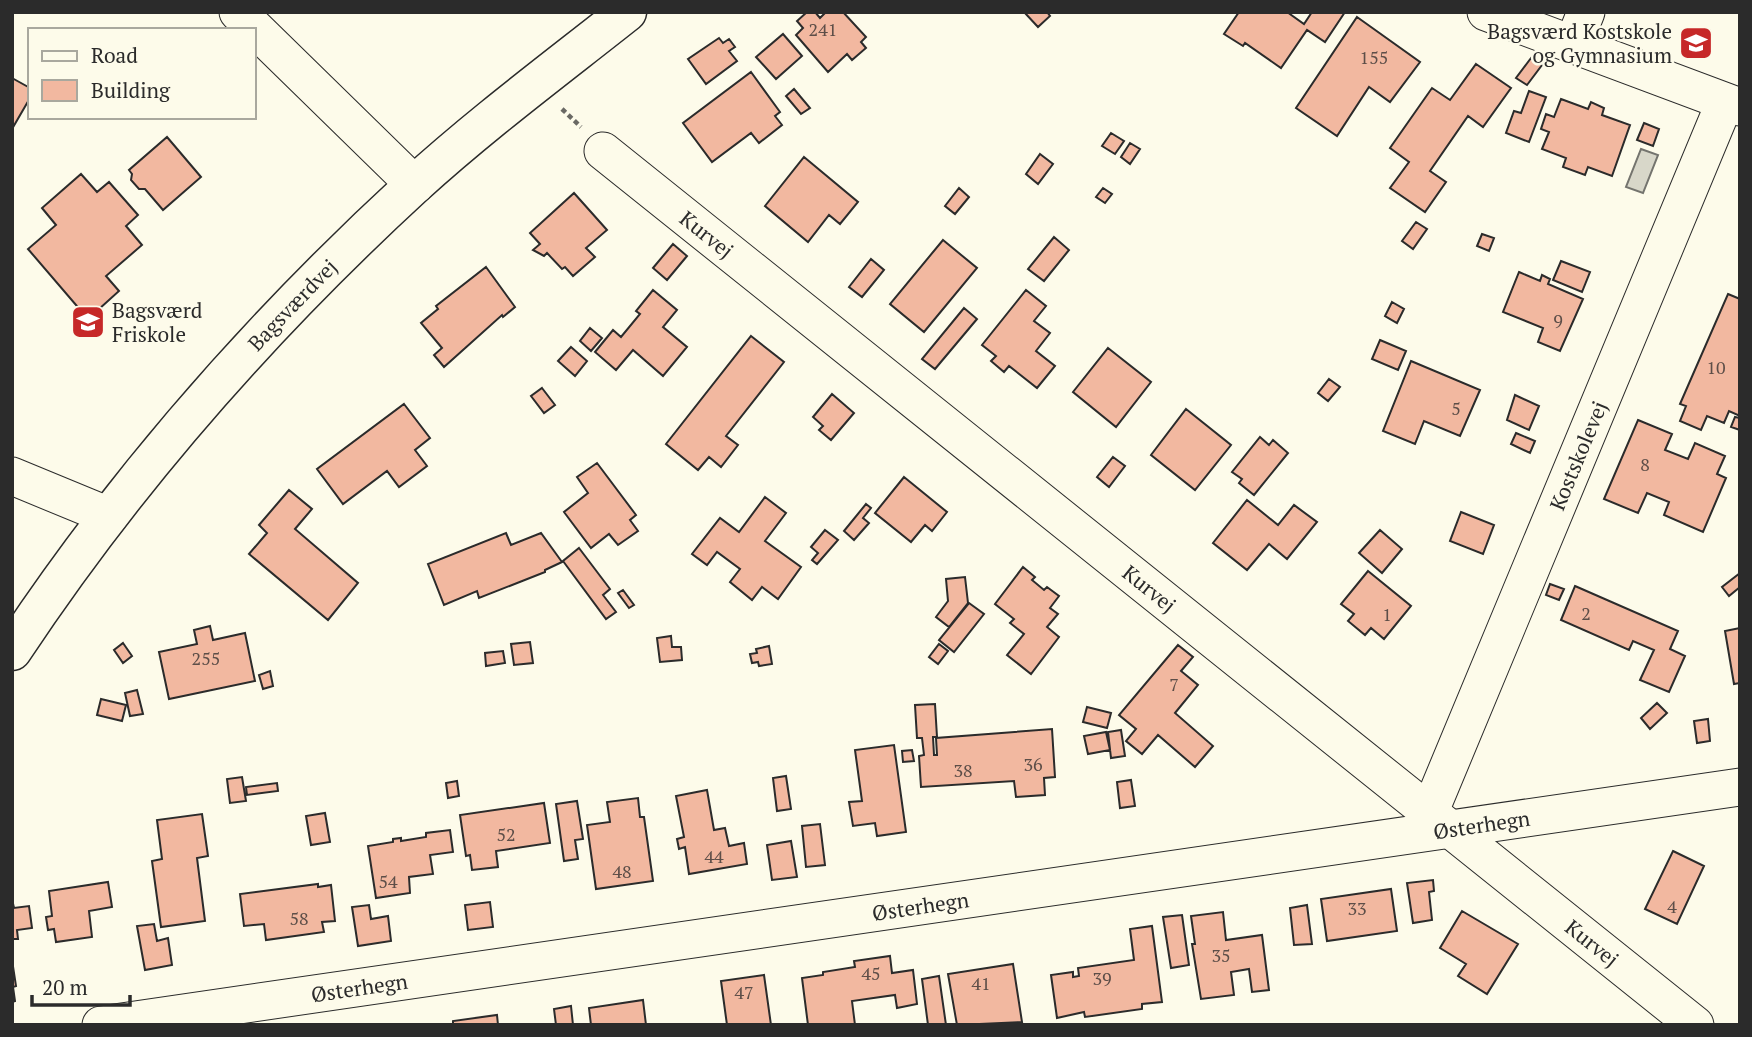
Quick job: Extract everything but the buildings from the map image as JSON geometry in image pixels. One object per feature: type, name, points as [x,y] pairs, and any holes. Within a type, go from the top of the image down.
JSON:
[{"type":"main road","name":"Bagsværdvej","points":[[12,651],[54,588],[109,516],[274,323],[415,185],[537,82],[627,12]]},
{"type":"street","points":[[238,12],[254,28]]},
{"type":"street","points":[[1486,12],[1579,29],[1732,104]]},
{"type":"street","points":[[256,30],[415,185]]},
{"type":"street","name":"Kostskolevej","points":[[1441,819],[1732,104]]},
{"type":"street","name":"Kurvej","points":[[603,150],[1695,1025]]},
{"type":"street","points":[[12,476],[109,516]]},
{"type":"street","name":"Østerhegn","points":[[101,1025],[1441,819],[1740,787]]},
{"type":"path","points":[[537,82],[603,150]]},
{"type":"shaded area","points":[[1641,149],[1658,155],[1643,193],[1626,187]]},
{"type":"place","name":"Bagsværd Kostskole og Gymnasium","points":[[1696,43]]},
{"type":"place","name":"Bagsværd Friskole","points":[[88,322]]}]
